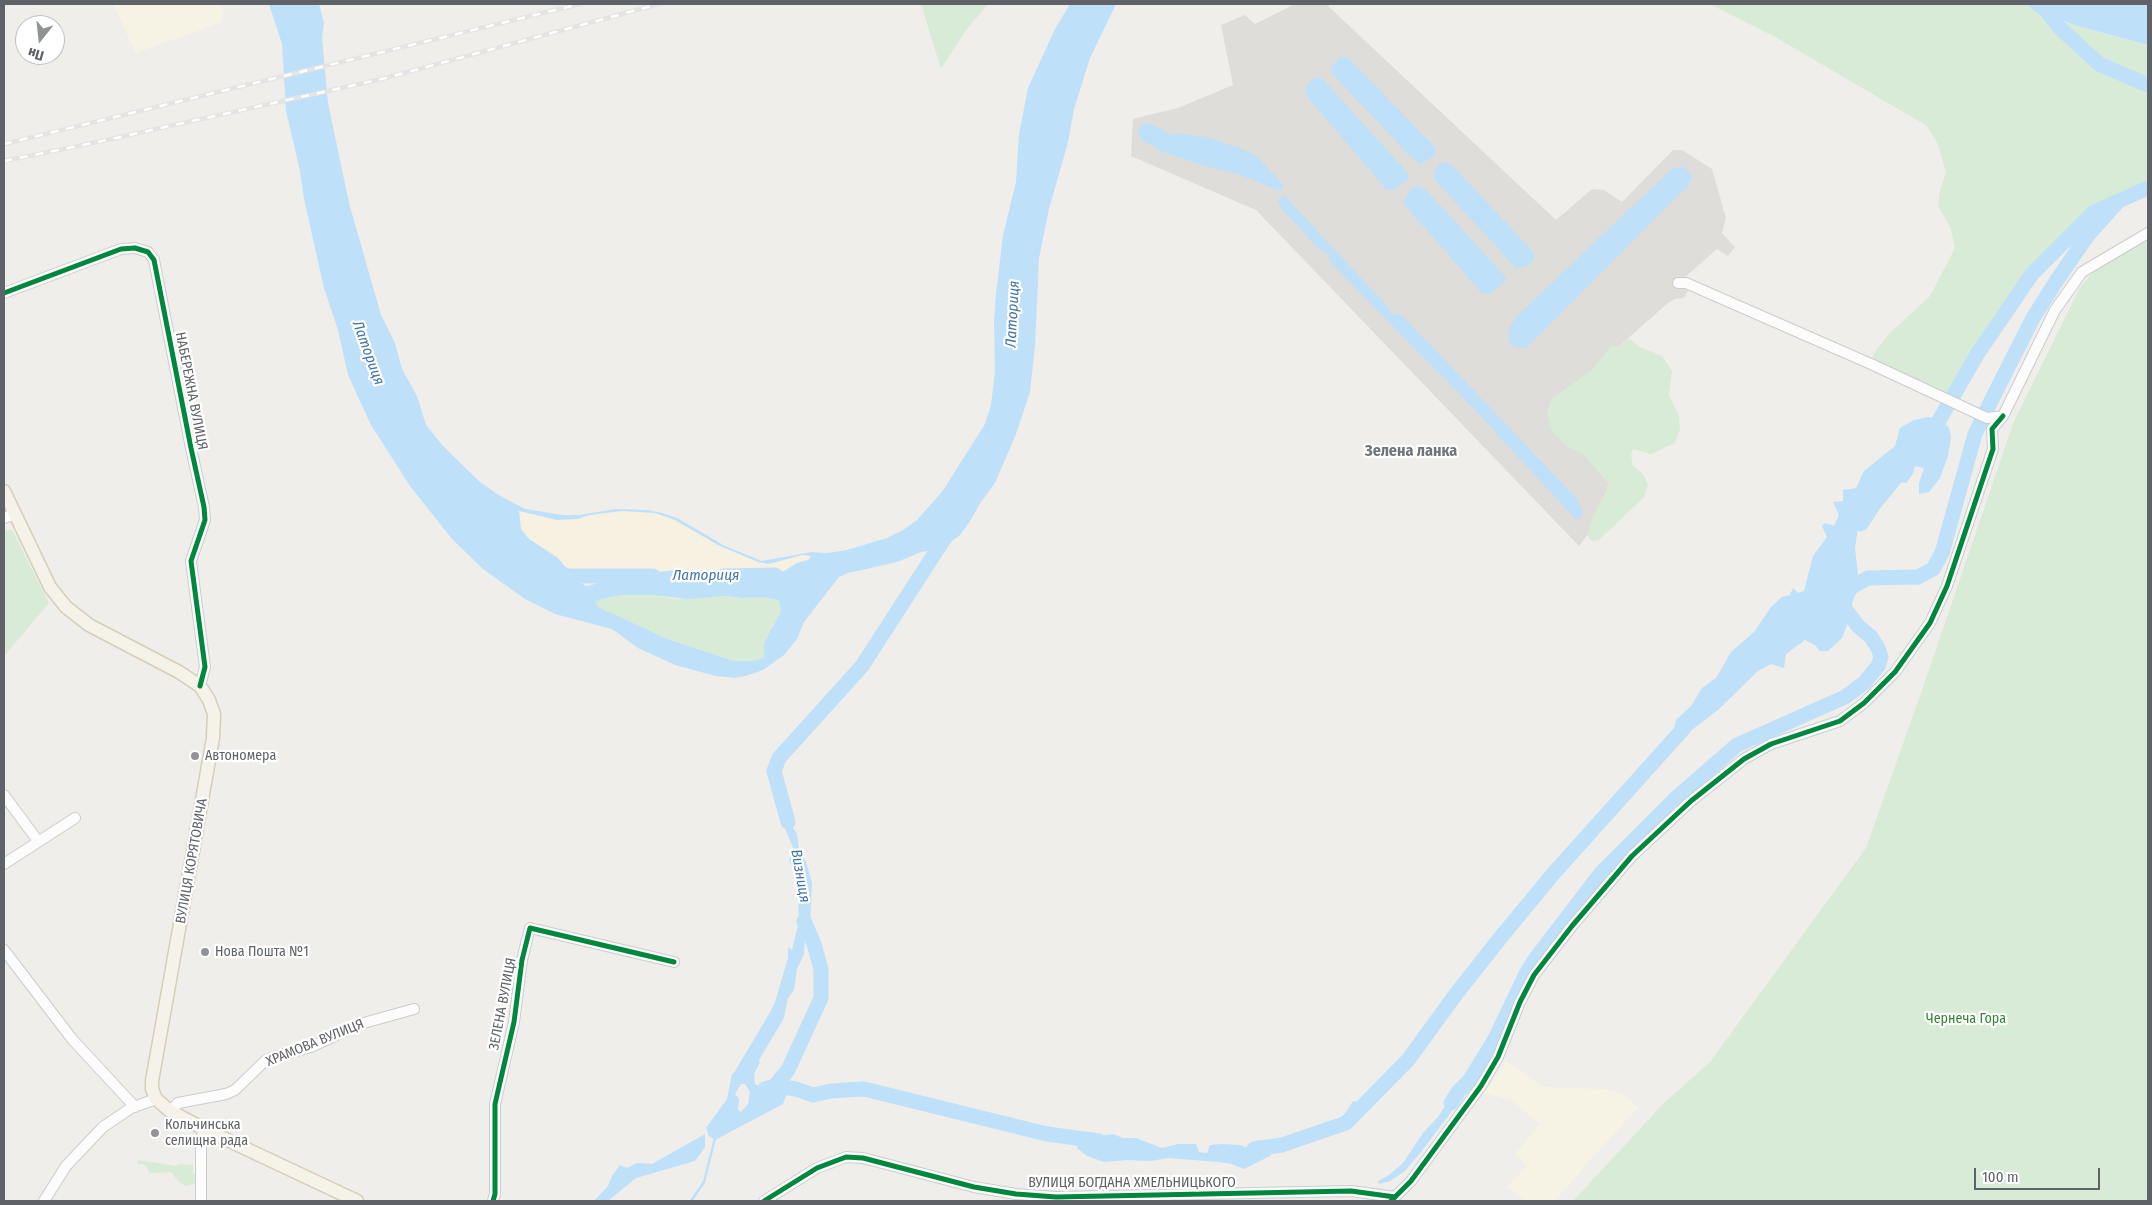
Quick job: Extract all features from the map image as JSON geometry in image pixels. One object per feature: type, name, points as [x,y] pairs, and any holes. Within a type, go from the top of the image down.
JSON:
[{"type":"main road","name":"ВУЛИЦЯ КОРЯТОВИЧА","points":[[4,491],[9,516],[50,587],[66,607],[89,625],[179,672],[200,686],[209,700],[214,714],[213,738],[152,1081],[156,1099]]},
{"type":"main road","points":[[156,1099],[170,1111],[204,1129],[357,1201]]},
{"type":"street","points":[[1393,1199],[1411,1181],[1481,1086],[1498,1057],[1520,1002],[1534,975],[1572,926],[1632,856],[1691,801],[1744,759],[1771,744],[1840,721],[1864,703],[1892,675],[1930,623],[1947,586],[1993,449],[1992,429],[2003,416],[2055,310],[2082,272],[2148,233]]},
{"type":"street","name":"НАБЕРЕЖНА ВУЛИЦЯ","points":[[4,293],[121,249],[135,248],[148,252],[154,260],[204,507],[205,520],[191,561],[205,667],[200,686]]},
{"type":"street","points":[[1678,283],[1686,283],[1987,418],[2003,416]]},
{"type":"street","points":[[4,795],[38,841]]},
{"type":"street","points":[[4,864],[75,818]]},
{"type":"street","name":"ЗЕЛЕНА ВУЛИЦЯ","points":[[493,1201],[496,1194],[494,1104],[514,1022],[522,960],[530,928],[674,962]]},
{"type":"street","points":[[4,950],[72,1040],[135,1107]]},
{"type":"street","name":"ХРАМОВА ВУЛИЦЯ","points":[[170,1111],[178,1103],[226,1094],[235,1090],[266,1060],[311,1047],[360,1024],[414,1009]]},
{"type":"street","points":[[44,1201],[66,1166],[103,1127],[135,1107],[156,1099]]},
{"type":"street","points":[[201,1201],[201,1139],[204,1129]]},
{"type":"street","name":"ВУЛИЦЯ БОГДАНА ХМЕЛЬНИЦЬКОГО","points":[[764,1201],[817,1168],[846,1157],[863,1158],[974,1187],[1016,1194],[1056,1197],[1351,1191],[1393,1199]]},
{"type":"shaded area","points":[[113,4],[221,4],[223,16],[221,22],[217,24],[136,53]]},
{"type":"shaded area","points":[[1295,4],[1332,4],[1328,6],[1556,220],[1592,189],[1604,190],[1622,202],[1673,150],[1682,150],[1712,169],[1726,218],[1722,233],[1735,247],[1728,256],[1717,249],[1676,285],[1688,291],[1684,298],[1675,299],[1668,303],[1549,408],[1623,489],[1579,546],[1256,210],[1131,156],[1133,119],[1178,108],[1233,85],[1221,25],[1245,15],[1255,24]]},
{"type":"shaded area","points":[[1506,1061],[1542,1086],[1605,1089],[1622,1094],[1638,1107],[1554,1201],[1526,1201],[1507,1187],[1527,1166],[1515,1154],[1540,1124],[1511,1100],[1485,1093]]},
{"type":"green space","points":[[921,4],[988,4],[966,30],[941,69]]},
{"type":"green space","points":[[1710,4],[2025,4],[2074,25],[2148,45],[2148,188],[2094,212],[2032,274],[1978,353],[1953,397],[1871,364],[1874,353],[1890,333],[1930,296],[1955,248],[1951,229],[1938,206],[1940,190],[1946,173],[1938,144],[1927,126],[1777,38]]},
{"type":"green space","name":"Чернеча Гора","points":[[2148,238],[2148,1201],[1573,1201],[1663,1104],[1710,1062],[1866,848],[2014,421],[2079,289],[2092,273]]},
{"type":"green space","points":[[1628,338],[1640,347],[1662,356],[1672,371],[1669,395],[1679,416],[1680,429],[1675,443],[1651,454],[1633,449],[1631,455],[1633,466],[1643,474],[1648,485],[1644,497],[1599,540],[1591,541],[1587,535],[1590,524],[1609,484],[1583,454],[1566,446],[1552,431],[1547,413],[1551,399],[1592,370],[1611,346],[1620,346]]},
{"type":"green space","points":[[4,530],[12,530],[49,603],[4,656]]},
{"type":"green space","points":[[624,595],[652,595],[676,599],[727,596],[742,598],[762,597],[780,600],[781,611],[764,643],[764,658],[752,661],[734,661],[670,640],[597,607],[594,602]]},
{"type":"green space","points":[[138,1160],[176,1166],[179,1164],[193,1165],[193,1171],[191,1172],[196,1175],[196,1183],[186,1186],[179,1182],[171,1172],[149,1173],[146,1165],[138,1164]]},
{"type":"sand","points":[[519,511],[557,520],[577,519],[590,515],[622,511],[655,513],[675,520],[718,545],[758,562],[769,564],[802,555],[811,555],[808,560],[797,563],[784,571],[749,578],[732,570],[675,570],[641,574],[586,586],[576,580],[558,558],[529,539],[521,529]]},
{"type":"water","points":[[269,4],[319,4],[324,23],[322,37],[328,103],[349,203],[381,315],[395,343],[402,369],[417,396],[426,425],[443,446],[480,482],[497,494],[525,509],[562,515],[579,515],[616,509],[648,510],[662,513],[677,518],[725,546],[762,561],[812,552],[827,553],[847,550],[887,538],[917,520],[942,492],[985,424],[991,405],[995,372],[994,321],[996,294],[1003,235],[1016,182],[1019,134],[1028,88],[1055,29],[1070,4],[1116,4],[1090,58],[1074,109],[1068,142],[1049,209],[1039,258],[1035,346],[1030,392],[1016,434],[995,483],[960,535],[943,548],[921,552],[897,562],[848,573],[839,577],[804,622],[797,639],[784,655],[763,670],[746,676],[735,678],[716,676],[675,665],[638,648],[612,629],[555,614],[525,599],[483,569],[452,539],[410,486],[371,425],[348,375],[338,330],[324,288],[286,111],[282,44]],"holes":[[[519,511],[557,520],[577,519],[590,515],[622,511],[655,513],[675,520],[718,545],[758,562],[769,564],[802,555],[811,556],[808,560],[797,563],[784,571],[769,571],[749,578],[732,570],[675,570],[641,574],[586,586],[576,580],[558,558],[529,539],[521,529]],[[624,595],[652,595],[687,599],[727,596],[742,598],[762,597],[779,600],[781,611],[764,643],[764,658],[752,661],[734,661],[670,640],[598,607],[595,602],[605,598]]]},
{"type":"water","points":[[2025,4],[2148,4],[2148,45],[2074,25]]},
{"type":"water","points":[[1340,57],[1348,58],[1432,144],[1436,151],[1434,156],[1420,164],[1413,159],[1332,74],[1331,68]]},
{"type":"water","points":[[1315,78],[1323,79],[1408,173],[1408,179],[1394,190],[1387,190],[1309,99],[1305,91],[1308,83]]},
{"type":"water","points":[[1142,123],[1152,124],[1172,135],[1207,137],[1242,149],[1257,156],[1284,186],[1281,190],[1270,187],[1238,174],[1208,167],[1163,152],[1142,140],[1138,132]]},
{"type":"water","points":[[1446,162],[1453,166],[1534,253],[1534,259],[1529,265],[1517,269],[1443,189],[1434,177],[1435,170],[1440,164]]},
{"type":"water","points":[[1684,167],[1692,176],[1687,188],[1526,348],[1516,348],[1509,341],[1509,328],[1518,315],[1673,168]]},
{"type":"water","points":[[1417,186],[1425,189],[1505,276],[1506,279],[1498,288],[1488,294],[1481,292],[1403,203],[1410,190]]},
{"type":"water","points":[[1284,195],[1388,307],[1390,312],[1403,316],[1577,499],[1583,513],[1581,517],[1576,520],[1476,411],[1332,264],[1327,254],[1317,247],[1281,208],[1278,203],[1280,197]]},
{"type":"water","points":[[1928,417],[1940,419],[1949,428],[1951,437],[1948,456],[1940,478],[1929,492],[1919,494],[1919,483],[1924,468],[1915,466],[1913,474],[1906,483],[1893,481],[1874,504],[1858,528],[1855,548],[1858,575],[1847,625],[1842,638],[1828,651],[1820,651],[1815,645],[1805,640],[1786,654],[1784,668],[1771,664],[1758,671],[1718,710],[1693,729],[1671,742],[1676,720],[1691,706],[1702,688],[1716,678],[1731,652],[1754,632],[1771,607],[1782,597],[1790,595],[1793,588],[1798,593],[1804,591],[1813,556],[1827,537],[1822,526],[1825,523],[1834,526],[1839,515],[1833,502],[1843,501],[1843,490],[1856,488],[1864,471],[1895,446],[1900,428],[1914,420]]},
{"type":"water","points":[[785,796],[787,805],[792,813],[792,826],[797,834],[799,850],[806,862],[812,883],[810,927],[805,935],[804,954],[797,969],[794,990],[788,998],[784,1017],[775,1033],[766,1035],[768,1017],[775,1002],[788,958],[788,947],[792,950],[799,921],[795,874],[789,860],[794,850],[780,816]]},
{"type":"water","points":[[1500,1028],[1495,1047],[1473,1081],[1470,1080],[1469,1071]]},
{"type":"water","points":[[747,1053],[760,1062],[754,1074],[755,1084],[758,1086],[771,1079],[777,1071],[788,1076],[785,1083],[786,1095],[783,1104],[715,1140],[709,1136],[706,1128],[727,1099],[732,1074],[739,1068]],"holes":[[[741,1084],[745,1084],[750,1092],[748,1104],[741,1112],[738,1110],[739,1099],[735,1094]]]},
{"type":"water","points":[[1457,1087],[1463,1088],[1461,1095],[1449,1115],[1421,1152],[1405,1171],[1390,1181],[1379,1184],[1378,1181],[1389,1175],[1403,1163],[1423,1133],[1438,1117]]},
{"type":"water","points":[[1353,1101],[1358,1102],[1361,1109],[1362,1114],[1358,1117],[1344,1115]]},
{"type":"water","points":[[1089,1132],[1100,1136],[1113,1134],[1123,1138],[1136,1138],[1162,1148],[1178,1144],[1196,1144],[1199,1152],[1207,1153],[1210,1145],[1240,1145],[1250,1149],[1257,1140],[1273,1147],[1270,1156],[1244,1169],[1219,1162],[1168,1158],[1151,1161],[1104,1162],[1087,1156],[1077,1148],[1079,1138]]},
{"type":"water","points":[[705,1134],[705,1147],[695,1161],[636,1178],[608,1201],[594,1201],[608,1186],[620,1165],[627,1168],[637,1163],[652,1164]]},
{"type":"waterway","points":[[2037,4],[2045,9],[2059,27],[2099,64],[2148,85]]},
{"type":"waterway","points":[[1930,436],[1978,353],[2032,274],[2094,212],[2148,188]]},
{"type":"waterway","points":[[1845,600],[1850,588],[1868,578],[1918,577],[1933,569],[1942,553],[1975,434],[1991,401],[2033,318],[2057,280],[2088,235],[2115,205]]},
{"type":"waterway","points":[[1861,524],[1874,504],[1906,465]]},
{"type":"waterway","name":"Визниця","points":[[788,822],[774,771],[779,758],[862,666],[948,533]]},
{"type":"waterway","name":"Латориця","points":[[554,571],[569,576],[653,576]]},
{"type":"waterway","name":"Латориця","points":[[723,576],[775,575]]},
{"type":"waterway","points":[[1451,1103],[1470,1080],[1495,1039],[1526,974],[1536,958],[1601,873],[1675,799],[1737,745],[1845,697],[1864,683],[1878,666],[1881,657],[1878,648],[1871,637],[1858,626],[1846,610],[1841,597]]},
{"type":"waterway","points":[[1254,1149],[1282,1145],[1346,1123],[1408,1060],[1456,994],[1553,874],[1684,728]]},
{"type":"waterway","points":[[775,1086],[788,1070],[821,998],[821,969],[814,944],[804,921]]},
{"type":"waterway","name":"Визниця","points":[[742,1074],[776,1017]]},
{"type":"waterway","points":[[765,1089],[775,1086],[796,1089],[813,1095],[831,1091],[864,1089],[1047,1134],[1099,1141]]},
{"type":"waterway","points":[[691,1201],[704,1182],[715,1138]]},
{"type":"railway","points":[[4,144],[580,4]]},
{"type":"railway","points":[[4,161],[382,79],[659,4]]},
{"type":"cycle path","points":[[4,293],[121,249],[135,248],[148,252],[154,260],[204,507],[205,520],[191,561],[205,667],[200,686]]},
{"type":"cycle path","points":[[1391,1201],[1411,1181],[1481,1086],[1498,1057],[1520,1002],[1534,975],[1572,926],[1632,856],[1691,801],[1744,759],[1771,744],[1840,721],[1864,703],[1895,672],[1930,623],[1947,586],[1993,449],[1992,429],[2003,416]]},
{"type":"cycle path","points":[[493,1201],[495,1194],[495,1104],[514,1022],[522,960],[530,928],[674,962]]},
{"type":"cycle path","points":[[764,1201],[817,1168],[846,1157],[863,1158],[974,1187],[1016,1194],[1056,1197],[1351,1191],[1395,1197]]},
{"type":"place","name":"Автономера","points":[[195,756]]},
{"type":"place","name":"Нова Пошта №1","points":[[205,952]]},
{"type":"place","name":"Кольчинська селищна рада","points":[[155,1133]]},
{"type":"district","name":"Зелена ланка","points":[[1411,452]]}]
